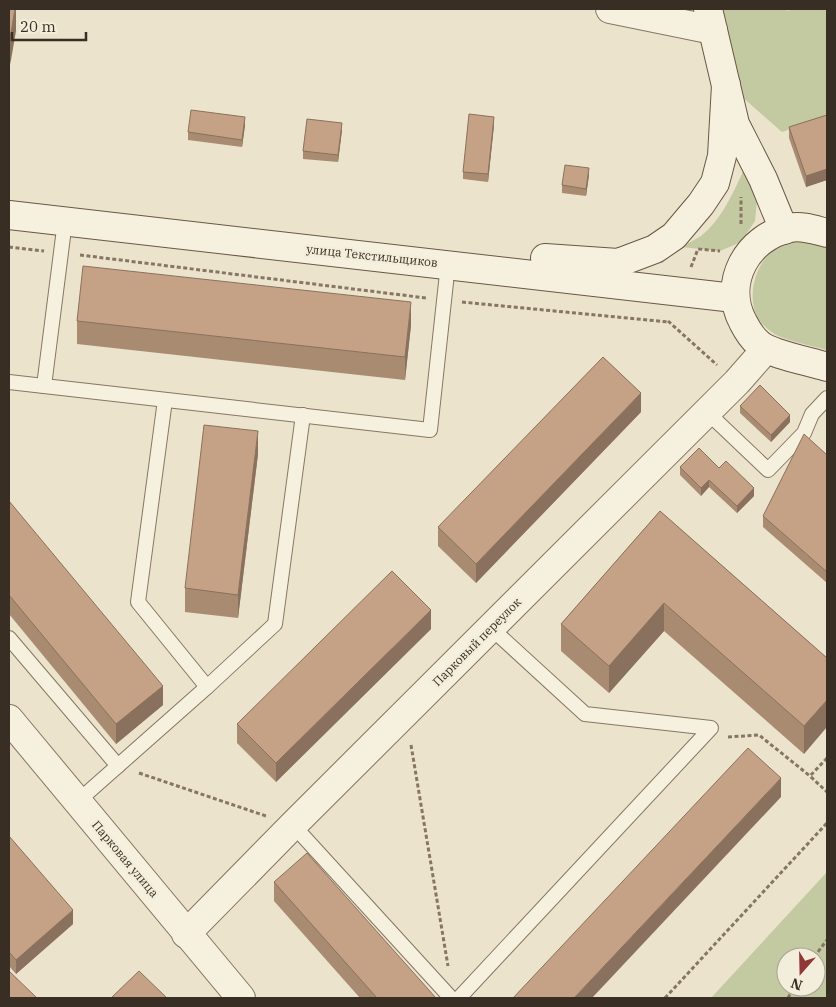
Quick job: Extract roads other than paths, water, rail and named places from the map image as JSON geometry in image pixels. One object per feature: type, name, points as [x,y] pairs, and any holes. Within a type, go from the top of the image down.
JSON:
[{"type":"main road","points":[[610,9],[710,19],[735,124],[763,179],[784,230]]},
{"type":"main road","points":[[491,270],[519,257],[618,262],[655,249],[674,236],[702,204],[714,183],[722,156],[726,85]]},
{"type":"main road","name":"улица Текстильщиков","points":[[9,215],[734,298]]},
{"type":"main road","points":[[827,233],[802,228],[790,228],[760,242],[742,264],[737,278],[734,298],[741,319],[757,343],[766,349],[827,367]]},
{"type":"main road","name":"Парковый переулок","points":[[186,934],[737,382],[766,349]]},
{"type":"main road","name":"Парковая улица","points":[[9,719],[241,998]]},
{"type":"lane","points":[[44,386],[65,221]]},
{"type":"lane","points":[[9,382],[430,430],[448,264]]},
{"type":"lane","points":[[707,412],[768,470],[804,433],[812,414],[827,398]]},
{"type":"lane","points":[[165,400],[138,602],[206,687]]},
{"type":"lane","points":[[77,802],[275,624],[302,415]]},
{"type":"lane","points":[[459,998],[711,728],[585,714],[491,628]]},
{"type":"lane","points":[[9,638],[118,766]]},
{"type":"lane","points":[[293,825],[451,998]]}]
